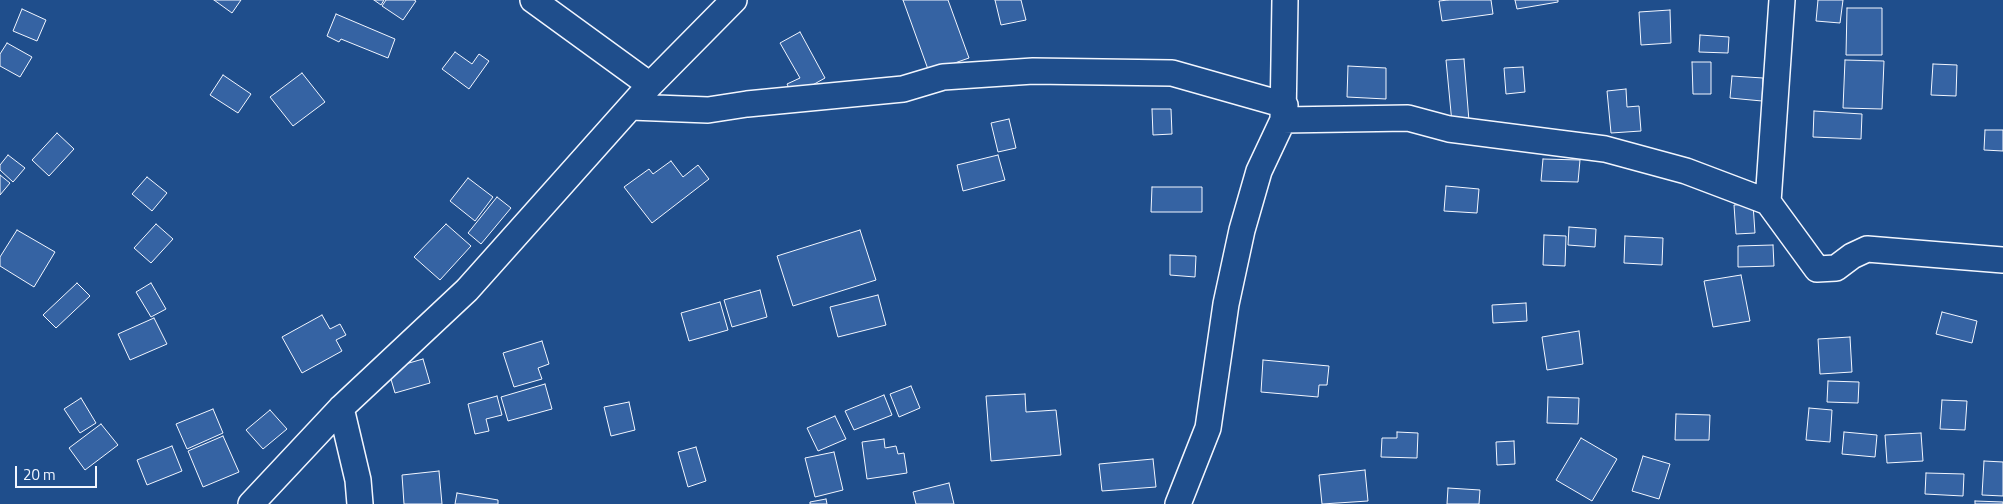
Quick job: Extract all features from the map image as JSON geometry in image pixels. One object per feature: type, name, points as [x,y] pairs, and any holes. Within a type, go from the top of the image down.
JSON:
[{"type":"street","points":[[533,0],[650,85]]},
{"type":"street","points":[[251,504],[341,408],[467,290],[650,85],[734,0]]},
{"type":"street","points":[[1178,504],[1208,428],[1226,304],[1242,230],[1259,171],[1284,112],[1285,0]]},
{"type":"street","points":[[1768,202],[1782,0]]},
{"type":"street","points":[[631,107],[708,110],[748,104],[903,90],[943,77],[1033,71],[1172,73],[1284,112],[1408,118],[1449,130],[1605,149],[1686,171],[1768,202],[1817,269],[1836,268],[1852,256],[1867,249],[2003,260]]},
{"type":"street","points":[[341,408],[358,480],[360,504]]},
{"type":"building","points":[[214,0],[241,0],[232,13]]},
{"type":"building","points":[[374,0],[384,0],[381,5]]},
{"type":"building","points":[[386,0],[416,1],[403,20],[382,6]]},
{"type":"building","points":[[903,0],[948,0],[969,58],[929,72]]},
{"type":"building","points":[[995,0],[1021,0],[1026,20],[1001,25]]},
{"type":"building","points":[[1491,0],[1493,14],[1442,21],[1439,1]]},
{"type":"building","points":[[1515,0],[1558,0],[1558,2],[1517,9]]},
{"type":"building","points":[[1818,0],[1843,0],[1840,23],[1816,21]]},
{"type":"building","points":[[1847,8],[1882,8],[1882,55],[1846,55]]},
{"type":"building","points":[[22,9],[46,20],[37,41],[13,31]]},
{"type":"building","points":[[1670,10],[1671,43],[1641,45],[1639,12]]},
{"type":"building","points":[[336,14],[395,39],[388,58],[341,39],[339,42],[327,36]]},
{"type":"building","points":[[800,32],[825,78],[793,96],[787,84],[800,78],[780,43]]},
{"type":"building","points":[[1700,35],[1729,37],[1728,53],[1699,52]]},
{"type":"building","points":[[7,43],[32,57],[20,77],[0,66],[0,54]]},
{"type":"building","points":[[455,52],[472,64],[479,54],[489,61],[469,89],[442,69]]},
{"type":"building","points":[[1464,59],[1469,121],[1452,123],[1446,60]]},
{"type":"building","points":[[1845,60],[1884,61],[1882,109],[1843,108]]},
{"type":"building","points":[[1692,62],[1711,62],[1711,94],[1693,94]]},
{"type":"building","points":[[1933,64],[1957,65],[1956,96],[1931,95]]},
{"type":"building","points":[[1348,66],[1386,68],[1386,99],[1347,97]]},
{"type":"building","points":[[1523,67],[1525,92],[1506,94],[1504,68]]},
{"type":"building","points":[[302,73],[325,102],[293,126],[270,97]]},
{"type":"building","points":[[223,75],[251,94],[238,113],[210,95]]},
{"type":"building","points":[[1732,76],[1763,78],[1762,101],[1730,98]]},
{"type":"building","points":[[1626,89],[1627,107],[1639,106],[1641,131],[1611,133],[1607,91]]},
{"type":"building","points":[[1152,109],[1171,109],[1172,134],[1153,135]]},
{"type":"building","points":[[1814,111],[1862,114],[1861,139],[1813,137]]},
{"type":"building","points":[[1009,119],[1016,148],[998,152],[991,123]]},
{"type":"building","points":[[1985,130],[2003,130],[2003,151],[1984,150]]},
{"type":"building","points":[[57,133],[74,149],[49,176],[32,160]]},
{"type":"building","points":[[8,155],[25,168],[13,182],[0,170],[0,165]]},
{"type":"building","points":[[998,155],[1005,180],[963,191],[957,165]]},
{"type":"building","points":[[1543,159],[1580,160],[1578,182],[1541,181]]},
{"type":"building","points":[[671,161],[683,177],[698,165],[709,179],[652,223],[624,187],[649,169],[653,174]]},
{"type":"building","points":[[0,175],[10,183],[0,195]]},
{"type":"building","points":[[147,177],[167,193],[152,211],[132,194]]},
{"type":"building","points":[[468,178],[493,197],[475,221],[450,201]]},
{"type":"building","points":[[1446,186],[1479,189],[1477,213],[1444,211]]},
{"type":"building","points":[[1152,187],[1202,187],[1202,212],[1151,212]]},
{"type":"building","points":[[497,197],[511,208],[481,244],[468,233]]},
{"type":"building","points":[[1753,204],[1755,233],[1736,234],[1734,205]]},
{"type":"building","points":[[156,224],[173,239],[151,263],[134,248]]},
{"type":"building","points":[[446,224],[471,246],[440,280],[414,257]]},
{"type":"building","points":[[1569,227],[1596,229],[1595,247],[1568,245]]},
{"type":"building","points":[[17,230],[55,252],[34,287],[0,266],[0,257]]},
{"type":"building","points":[[860,230],[876,280],[793,306],[777,256]]},
{"type":"building","points":[[1544,235],[1566,236],[1565,266],[1543,265]]},
{"type":"building","points":[[1625,236],[1663,238],[1662,265],[1624,263]]},
{"type":"building","points":[[1773,245],[1774,266],[1738,267],[1738,246]]},
{"type":"building","points":[[1170,255],[1196,256],[1195,277],[1170,275]]},
{"type":"building","points":[[1741,275],[1750,321],[1713,327],[1704,281]]},
{"type":"building","points":[[77,283],[90,296],[56,328],[43,315]]},
{"type":"building","points":[[151,283],[166,309],[151,317],[136,292]]},
{"type":"building","points":[[760,290],[767,317],[732,327],[724,300]]},
{"type":"building","points":[[878,295],[886,325],[838,337],[830,307]]},
{"type":"building","points":[[720,302],[728,330],[689,341],[681,313]]},
{"type":"building","points":[[1526,303],[1527,321],[1493,323],[1492,305]]},
{"type":"building","points":[[1942,312],[1977,321],[1972,343],[1936,334]]},
{"type":"building","points":[[322,315],[330,329],[340,324],[346,335],[336,340],[342,351],[302,373],[282,337]]},
{"type":"building","points":[[154,318],[167,344],[130,360],[118,334]]},
{"type":"building","points":[[1579,331],[1583,364],[1547,370],[1542,337]]},
{"type":"building","points":[[1850,337],[1852,372],[1820,374],[1818,339]]},
{"type":"building","points":[[542,341],[549,364],[538,368],[542,379],[514,387],[503,353]]},
{"type":"building","points":[[423,359],[430,383],[395,393],[388,369]]},
{"type":"building","points":[[1263,360],[1329,366],[1327,385],[1319,385],[1318,397],[1261,392]]},
{"type":"building","points":[[1828,381],[1859,382],[1858,403],[1827,402]]},
{"type":"building","points":[[545,384],[552,409],[508,421],[501,397]]},
{"type":"building","points":[[911,386],[920,408],[899,417],[890,394]]},
{"type":"building","points":[[1025,394],[1026,412],[1056,410],[1061,455],[991,461],[986,396]]},
{"type":"building","points":[[884,395],[892,415],[854,430],[845,411]]},
{"type":"building","points":[[497,396],[502,415],[486,419],[489,431],[475,434],[468,404]]},
{"type":"building","points":[[1548,397],[1579,398],[1578,424],[1547,423]]},
{"type":"building","points":[[81,398],[96,423],[80,433],[64,409]]},
{"type":"building","points":[[1942,400],[1967,401],[1965,430],[1940,429]]},
{"type":"building","points":[[629,402],[635,430],[611,436],[604,407]]},
{"type":"building","points":[[1809,408],[1832,410],[1830,442],[1806,440]]},
{"type":"building","points":[[213,409],[223,433],[187,449],[176,424]]},
{"type":"building","points":[[270,410],[287,429],[263,449],[246,430]]},
{"type":"building","points":[[1676,414],[1710,415],[1709,440],[1675,440]]},
{"type":"building","points":[[835,416],[846,439],[818,451],[807,428]]},
{"type":"building","points":[[101,424],[118,445],[85,470],[69,448]]},
{"type":"building","points":[[1397,432],[1418,433],[1417,458],[1381,457],[1382,438],[1397,438]]},
{"type":"building","points":[[1844,432],[1877,435],[1875,457],[1842,454]]},
{"type":"building","points":[[1921,433],[1923,461],[1887,463],[1885,435]]},
{"type":"building","points":[[223,436],[239,472],[203,487],[188,451]]},
{"type":"building","points":[[1581,438],[1617,459],[1592,501],[1556,480]]},
{"type":"building","points":[[884,439],[885,448],[896,446],[898,454],[904,453],[907,473],[867,479],[862,442]]},
{"type":"building","points":[[1514,441],[1515,464],[1497,465],[1496,442]]},
{"type":"building","points":[[172,446],[182,471],[147,485],[137,460]]},
{"type":"building","points":[[696,447],[706,481],[688,487],[678,452]]},
{"type":"building","points":[[834,452],[843,490],[815,497],[805,458]]},
{"type":"building","points":[[1643,456],[1670,464],[1659,499],[1632,491]]},
{"type":"building","points":[[1153,459],[1156,487],[1102,491],[1099,464]]},
{"type":"building","points":[[1984,461],[2003,462],[2003,496],[1982,495]]},
{"type":"building","points":[[1365,470],[1368,501],[1322,504],[1319,475]]},
{"type":"building","points":[[439,471],[442,504],[404,504],[402,475]]},
{"type":"building","points":[[1926,473],[1964,474],[1963,496],[1925,494]]},
{"type":"building","points":[[949,483],[954,504],[916,504],[913,492]]},
{"type":"building","points":[[1448,488],[1480,490],[1479,504],[1447,504]]},
{"type":"building","points":[[457,493],[498,500],[498,504],[455,504]]},
{"type":"building","points":[[826,499],[827,504],[810,504],[810,502]]},
{"type":"building","points":[[1975,501],[2003,502],[2003,504],[1975,504]]}]
